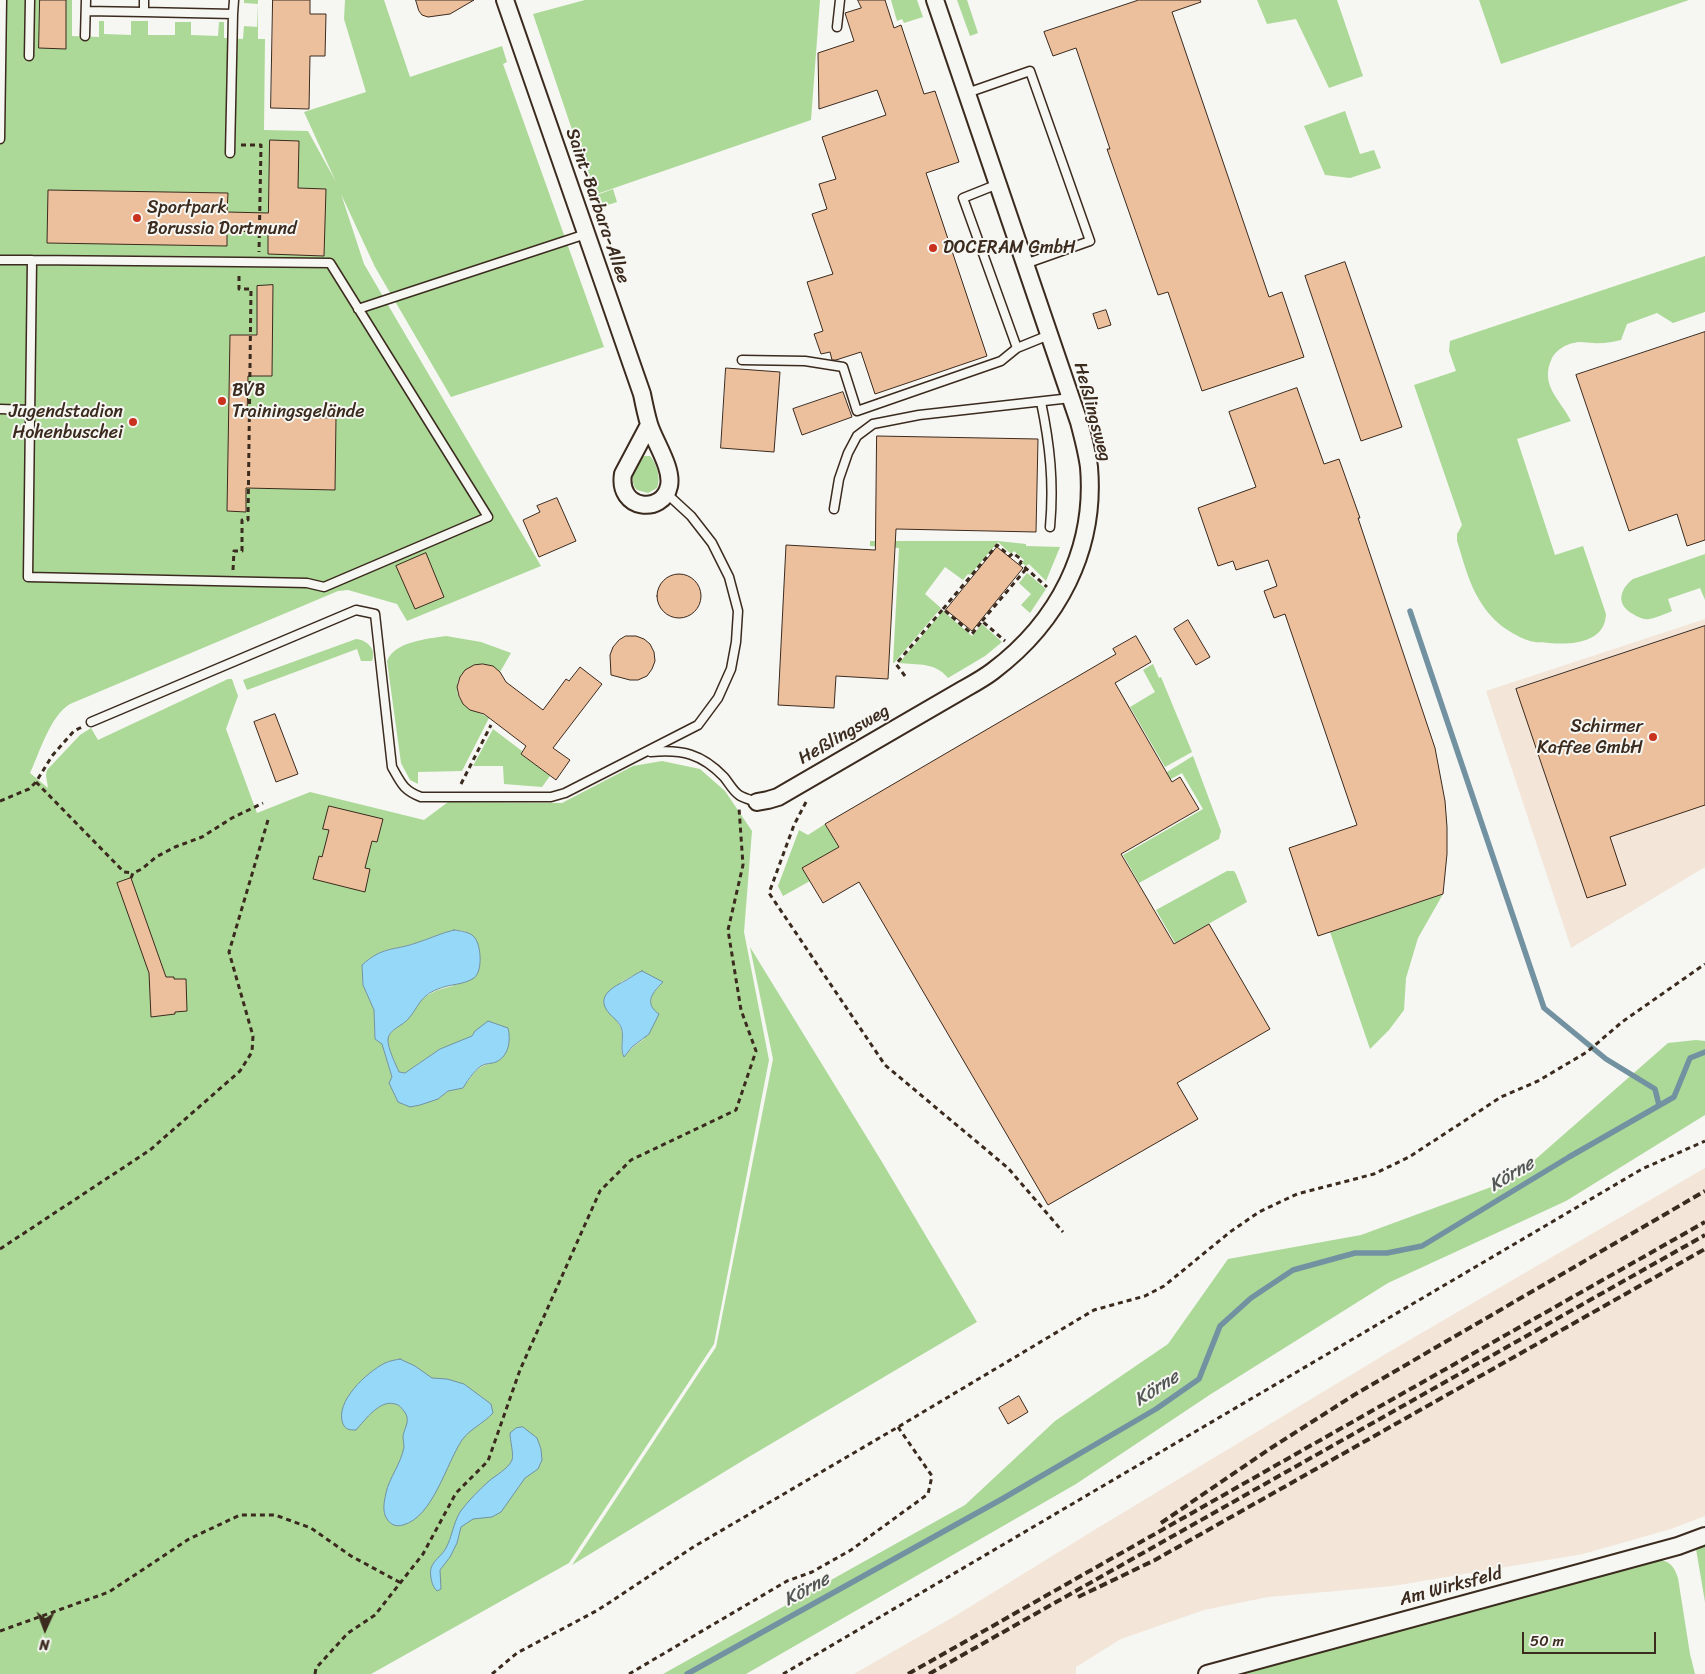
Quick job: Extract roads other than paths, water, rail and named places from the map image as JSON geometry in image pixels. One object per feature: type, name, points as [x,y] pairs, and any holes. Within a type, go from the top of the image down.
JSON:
[{"type":"street","name":"Saint-Barbara-Allee","points":[[505,0],[642,394],[649,425],[669,476],[669,486],[666,493]]},
{"type":"street","name":"Heßlingsweg","points":[[757,802],[778,796],[991,673],[1036,632],[1054,609],[1074,570],[1080,553],[1088,511],[1089,466],[1085,445],[1071,398],[935,0]]},
{"type":"street","points":[[649,425],[623,474],[621,483],[623,492],[638,503],[647,505],[656,503],[666,493]]},
{"type":"street","name":"Am Wirksfeld","points":[[1207,1674],[1678,1546],[1705,1536]]},
{"type":"lane","points":[[0,139],[2,0]]},
{"type":"lane","points":[[29,56],[30,0]]},
{"type":"lane","points":[[85,36],[86,0]]},
{"type":"lane","points":[[144,0],[144,12]]},
{"type":"lane","points":[[230,149],[234,0]]},
{"type":"lane","points":[[837,27],[840,0]]},
{"type":"lane","points":[[86,11],[233,14]]},
{"type":"lane","points":[[967,93],[1030,71],[1090,241],[1025,264]]},
{"type":"lane","points":[[998,184],[963,198],[1016,348]]},
{"type":"lane","points":[[358,309],[586,234]]},
{"type":"lane","points":[[0,260],[32,260],[330,264],[488,518],[324,587],[307,583],[28,577],[32,260]]},
{"type":"lane","points":[[742,360],[805,361],[843,367],[857,410],[1001,361],[1016,348],[1049,335]]},
{"type":"lane","points":[[834,509],[839,479],[848,453],[857,436],[873,424],[919,415],[1071,398]]},
{"type":"lane","points":[[1041,402],[1050,459],[1052,496],[1050,527]]},
{"type":"lane","points":[[0,409],[30,410]]},
{"type":"lane","points":[[91,722],[356,610],[375,614],[392,767],[399,781],[408,792],[421,797],[551,797],[565,793],[698,725],[718,698],[731,669],[736,642],[738,611],[729,577],[712,543],[691,516],[666,493]]},
{"type":"lane","points":[[646,752],[672,750],[690,754],[708,763],[724,777],[738,795],[757,802]]},
{"type":"water","points":[[454,930],[463,931],[475,938],[480,952],[479,970],[477,975],[470,980],[442,987],[427,995],[406,1021],[391,1033],[388,1039],[389,1047],[399,1072],[405,1073],[440,1049],[472,1036],[475,1031],[488,1021],[508,1028],[508,1047],[504,1056],[500,1059],[478,1068],[463,1088],[448,1091],[438,1099],[410,1107],[398,1102],[389,1083],[392,1077],[382,1044],[375,1039],[374,1010],[363,985],[362,965],[382,952]]},
{"type":"water","points":[[642,971],[663,982],[651,998],[651,1006],[659,1014],[649,1034],[632,1047],[624,1057],[621,1027],[606,1009],[604,998],[614,987]]},
{"type":"water","points":[[400,1359],[415,1366],[432,1378],[447,1379],[464,1384],[491,1404],[493,1413],[462,1440],[431,1501],[423,1512],[413,1520],[396,1526],[387,1519],[384,1507],[388,1487],[404,1447],[403,1436],[407,1420],[406,1414],[397,1404],[389,1403],[373,1411],[356,1430],[350,1430],[345,1427],[341,1415],[348,1397],[361,1380],[385,1363]]},
{"type":"water","points":[[523,1427],[537,1438],[541,1449],[542,1460],[538,1469],[525,1478],[501,1512],[492,1517],[473,1519],[461,1527],[457,1543],[450,1557],[440,1570],[441,1589],[437,1591],[432,1582],[431,1568],[446,1548],[460,1512],[481,1488],[510,1463],[513,1454],[510,1433],[516,1428]]},
{"type":"waterway","points":[[1410,611],[1544,1008],[1606,1059],[1655,1089],[1659,1105]]},
{"type":"waterway","name":"Körne","points":[[687,1674],[1002,1499],[1156,1409],[1199,1379],[1220,1326],[1251,1298],[1293,1270],[1355,1253],[1387,1253],[1422,1246],[1569,1157],[1674,1097],[1690,1058],[1705,1052]]},
{"type":"railway","points":[[1161,1523],[1271,1448],[1354,1395],[1705,1191]]},
{"type":"railway","points":[[908,1674],[1705,1222]]},
{"type":"railway","points":[[929,1674],[1705,1235]]},
{"type":"railway","points":[[1078,1597],[1155,1560],[1705,1249]]},
{"type":"place","name":"Sportpark Borussia Dortmund","points":[[137,218]]},
{"type":"place","name":"DOCERAM GmbH","points":[[933,248]]},
{"type":"place","name":"BVB Trainingsgelände","points":[[222,401]]},
{"type":"place","name":"Jugendstadion Hohenbuschei","points":[[133,422]]},
{"type":"place","name":"Schirmer Kaffee GmbH","points":[[1653,737]]}]
